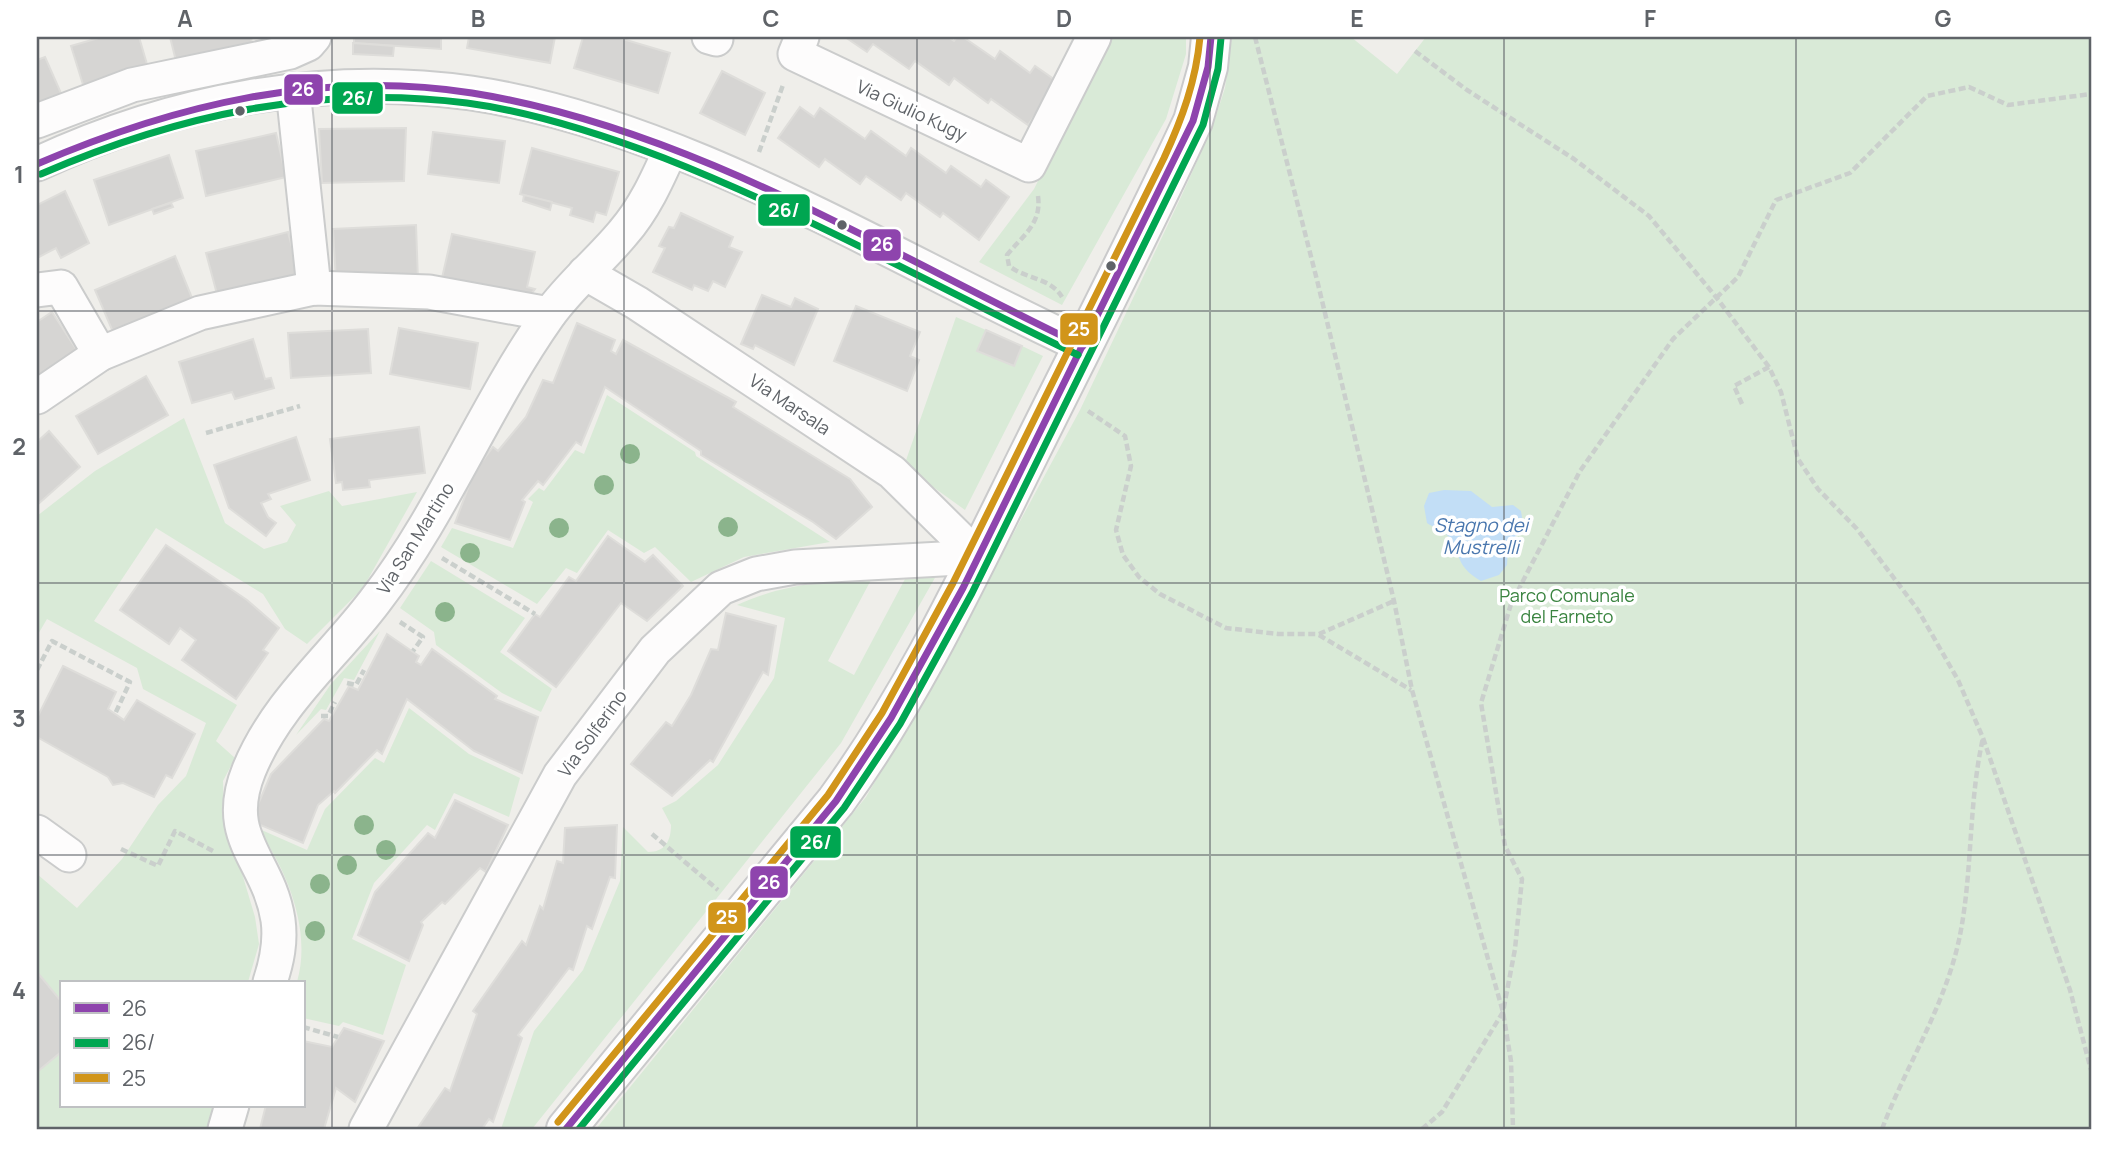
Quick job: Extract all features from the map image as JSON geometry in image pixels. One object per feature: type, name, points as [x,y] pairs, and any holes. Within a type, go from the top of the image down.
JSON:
[{"type":"main road","points":[[566,1129],[836,801],[865,761],[909,689],[978,557],[1193,121],[1208,67],[1210,37]]},
{"type":"street","points":[[37,121],[61,109],[132,85],[290,52],[309,44],[314,37]]},
{"type":"street","points":[[1029,165],[1081,40]]},
{"type":"street","name":"Via Giulio Kugy","points":[[798,46],[1029,165]]},
{"type":"street","points":[[37,164],[83,142],[213,102],[293,90],[407,86],[473,94],[595,123],[670,151],[835,225],[1083,346]]},
{"type":"street","points":[[293,90],[314,288]]},
{"type":"street","name":"Via San Martino","points":[[270,981],[279,954],[278,919],[263,877],[245,842],[239,799],[263,739],[286,704],[374,603],[404,562],[487,413],[549,314],[585,272],[624,233],[643,206],[670,151]]},
{"type":"street","name":"Via Marsala","points":[[585,272],[638,303],[892,472],[978,557]]},
{"type":"street","points":[[37,290],[61,287],[100,354]]},
{"type":"street","points":[[37,397],[100,354],[200,313],[314,288],[429,292],[549,314]]},
{"type":"street","name":"Via Solferino","points":[[366,1129],[560,775],[655,650],[721,588],[756,574],[796,567],[978,557]]},
{"type":"street","points":[[37,832],[69,855]]},
{"type":"street","points":[[225,1129],[232,1106]]},
{"type":"path","points":[[1255,37],[1394,601],[1412,690],[1503,1012],[1511,1061],[1513,1129]]},
{"type":"path","points":[[1415,51],[1468,90],[1574,159],[1649,216],[1769,367],[1781,392],[1798,459],[1818,489],[1857,529],[1918,610],[1958,680],[1983,738],[2070,990],[2091,1070]]},
{"type":"path","points":[[1422,1129],[1442,1112],[1503,1012],[1515,949],[1522,878],[1505,846],[1481,703],[1511,604],[1580,471],[1672,339],[1738,277],[1776,200],[1850,173],[1927,96],[1969,87],[2008,105],[2091,93]]},
{"type":"path","points":[[756,161],[774,109]]},
{"type":"path","points":[[1029,165],[1039,206],[1031,229],[1007,255],[1009,266],[1020,275],[1048,283],[1059,292],[1068,306]]},
{"type":"path","points":[[1742,404],[1734,386],[1769,367]]},
{"type":"path","points":[[1078,405],[1125,436],[1131,466],[1116,530],[1123,555],[1139,577],[1160,594],[1226,628],[1319,634],[1412,690]]},
{"type":"path","points":[[206,433],[300,406]]},
{"type":"path","points":[[429,551],[535,614]]},
{"type":"path","points":[[1319,634],[1394,601]]},
{"type":"path","points":[[389,614],[423,637],[413,652]]},
{"type":"path","points":[[37,670],[52,641],[131,682],[115,714]]},
{"type":"path","points":[[1882,1129],[1896,1093],[1934,1016],[1958,942],[1969,870],[1976,766],[1983,738]]},
{"type":"path","points":[[121,849],[158,866],[175,831],[221,855]]},
{"type":"path","points":[[652,834],[743,911]]},
{"type":"path","points":[[304,1027],[338,1037]]},
{"type":"green space","points":[[1110,37],[1186,37],[1186,54],[1166,119],[1062,305],[979,262],[1034,189]]},
{"type":"green space","name":"Parco Comunale del Farneto","points":[[1232,37],[1351,37],[1397,74],[1426,37],[2091,37],[2091,1129],[596,1129],[866,797],[930,688],[1080,410],[1181,197],[1212,128],[1225,88]]},
{"type":"green space","points":[[956,317],[986,330],[1014,365],[1022,346],[1043,356],[965,510],[904,466]]},
{"type":"green space","points":[[607,395],[830,542],[744,557],[691,582],[655,547],[644,553],[608,530],[577,573],[566,568],[537,604],[441,547],[452,528],[513,548],[533,502],[528,499],[539,488],[544,491],[575,450],[584,454]]},
{"type":"green space","points":[[184,418],[225,523],[264,549],[287,542],[296,525],[280,506],[329,491],[342,506],[417,492],[363,588],[307,644],[285,629],[263,594],[156,528],[94,621],[237,705],[216,741],[235,758],[223,781],[224,813],[255,917],[259,944],[248,981],[60,981],[60,1106],[221,1106],[214,1129],[37,1129],[37,874],[77,908],[122,859],[158,805],[186,776],[206,723],[143,689],[137,668],[47,619],[37,636],[37,516],[95,471]]},
{"type":"green space","points":[[431,561],[525,618],[500,652],[552,689],[541,712],[502,693],[436,645],[434,632],[400,608]]},
{"type":"green space","points":[[936,576],[841,743],[532,1129],[501,1129],[534,1031],[583,970],[620,881],[623,827],[648,852],[663,848],[670,836],[671,825],[662,808],[676,801],[718,765],[774,678],[785,618],[737,605],[787,588],[872,578],[828,661],[854,675],[905,579]]},
{"type":"green space","points":[[380,631],[354,680],[344,678],[326,710],[321,709],[296,735],[331,684]]},
{"type":"green space","points":[[409,708],[469,754],[520,778],[509,817],[454,793],[435,830],[427,825],[374,883],[352,939],[406,965],[383,1035],[343,1022],[339,1026],[304,1018],[304,981],[297,981],[301,962],[299,921],[287,881],[257,828],[307,850],[325,809],[375,758],[384,763]]},
{"type":"water","name":"Stagno dei Mustrelli","points":[[1444,490],[1471,491],[1492,507],[1513,505],[1521,511],[1523,524],[1508,550],[1507,565],[1499,575],[1481,581],[1472,575],[1462,564],[1447,535],[1427,523],[1424,506],[1429,493]]},
{"type":"building","points":[[102,37],[139,37],[149,71],[85,91],[71,46]]},
{"type":"building","points":[[170,37],[251,37],[253,49],[177,65]]},
{"type":"building","points":[[354,37],[441,37],[441,49],[354,43]]},
{"type":"building","points":[[469,37],[555,37],[550,63],[467,48]]},
{"type":"building","points":[[583,37],[616,37],[670,53],[658,93],[574,68]]},
{"type":"building","points":[[845,37],[948,37],[954,41],[957,37],[963,37],[995,59],[1000,51],[1030,73],[1035,66],[1058,82],[1028,125],[991,99],[988,103],[954,78],[949,85],[915,61],[909,69],[873,44],[867,52]]},
{"type":"building","points":[[353,43],[394,46],[393,56],[353,54]]},
{"type":"building","points":[[45,57],[64,100],[37,112],[37,60]]},
{"type":"building","points":[[722,71],[765,93],[745,135],[700,113]]},
{"type":"building","points":[[800,107],[814,117],[820,108],[865,139],[871,131],[906,156],[911,148],[946,173],[951,166],[981,187],[986,180],[1009,197],[979,240],[943,213],[940,217],[906,193],[901,200],[866,176],[860,184],[825,159],[819,167],[778,138]]},
{"type":"building","points":[[406,128],[404,181],[322,183],[319,129]]},
{"type":"building","points":[[433,132],[505,141],[499,183],[428,174]]},
{"type":"building","points":[[276,133],[286,177],[206,196],[196,151]]},
{"type":"building","points":[[532,148],[619,172],[606,215],[596,212],[593,222],[570,215],[572,208],[520,194]]},
{"type":"building","points":[[169,155],[183,198],[109,225],[94,180]]},
{"type":"building","points":[[65,191],[89,243],[61,258],[56,248],[37,258],[37,205]]},
{"type":"building","points":[[524,195],[552,202],[550,210],[523,201]]},
{"type":"building","points":[[171,203],[173,207],[154,214],[152,209]]},
{"type":"building","points":[[681,213],[733,237],[729,247],[742,252],[725,287],[713,281],[708,291],[694,285],[692,290],[653,272],[665,248],[659,246],[669,227],[674,228]]},
{"type":"building","points":[[416,225],[418,281],[371,273],[372,278],[336,280],[333,229]]},
{"type":"building","points":[[288,232],[299,275],[217,294],[206,253]]},
{"type":"building","points":[[452,234],[535,252],[527,287],[535,289],[523,304],[442,278]]},
{"type":"building","points":[[175,256],[192,298],[113,332],[95,290]]},
{"type":"building","points":[[762,295],[791,307],[795,298],[818,309],[794,365],[755,345],[753,349],[741,344]]},
{"type":"building","points":[[856,306],[920,332],[910,356],[919,360],[907,391],[834,361]]},
{"type":"building","points":[[52,312],[80,355],[37,387],[37,322]]},
{"type":"building","points":[[577,323],[615,340],[611,351],[616,354],[623,340],[736,402],[733,407],[850,479],[872,507],[836,539],[813,522],[701,455],[701,451],[605,387],[581,445],[576,442],[543,485],[538,481],[522,500],[525,502],[510,540],[455,523],[474,472],[493,447],[498,451],[526,417],[543,380],[553,383]]},
{"type":"building","points":[[399,328],[478,343],[470,389],[390,374]]},
{"type":"building","points":[[368,329],[371,373],[291,378],[288,333]]},
{"type":"building","points":[[986,330],[1022,346],[1014,366],[977,351]]},
{"type":"building","points":[[253,339],[265,379],[271,378],[274,388],[235,399],[232,392],[192,403],[179,362]]},
{"type":"building","points":[[146,376],[168,415],[98,454],[76,416]]},
{"type":"building","points":[[419,427],[425,473],[369,480],[370,487],[343,490],[342,482],[336,483],[330,439]]},
{"type":"building","points":[[49,431],[80,467],[37,505],[37,442]]},
{"type":"building","points":[[296,437],[310,480],[268,494],[271,499],[261,503],[268,517],[276,523],[266,536],[229,508],[214,465]]},
{"type":"building","points":[[608,536],[645,562],[653,555],[683,586],[647,621],[621,603],[556,687],[508,651],[535,614],[540,617],[569,577],[576,581]]},
{"type":"building","points":[[166,545],[247,600],[279,628],[263,650],[268,653],[236,699],[182,660],[196,640],[180,628],[169,644],[120,610]]},
{"type":"building","points":[[726,613],[776,626],[768,675],[763,672],[713,762],[710,760],[672,796],[631,764],[666,722],[672,726],[691,695],[711,649],[718,650]]},
{"type":"building","points":[[387,634],[419,656],[416,662],[421,665],[432,649],[497,696],[495,699],[538,717],[522,773],[474,751],[407,699],[382,754],[377,750],[335,793],[334,791],[318,805],[303,843],[251,821],[271,774],[324,719],[329,721],[349,686],[358,690]]},
{"type":"building","points":[[63,666],[116,692],[108,709],[124,720],[137,700],[195,734],[172,778],[166,775],[154,797],[123,783],[113,785],[108,777],[37,737],[37,718]]},
{"type":"building","points":[[455,800],[508,825],[486,872],[480,868],[445,904],[442,902],[421,922],[423,925],[409,961],[358,935],[375,892],[428,833],[435,838]]},
{"type":"building","points":[[617,825],[615,878],[610,877],[592,929],[587,926],[573,970],[569,968],[518,1035],[522,1038],[493,1122],[489,1119],[482,1129],[417,1129],[445,1088],[450,1091],[477,1014],[473,1011],[522,941],[526,945],[540,906],[543,909],[557,861],[563,863],[565,828]]},
{"type":"building","points":[[37,972],[60,1000],[60,1053],[37,1072]]},
{"type":"building","points":[[344,1028],[384,1041],[355,1102],[336,1088],[324,1129],[260,1129],[266,1106],[304,1106],[304,1041],[332,1047]]},
{"type":"transit line","name":"25","points":[[558,1122],[828,795],[882,713],[953,583],[1164,158],[1187,99],[1200,37]]},
{"type":"transit line","name":"26","points":[[566,1129],[836,801],[891,718],[963,588],[1193,121],[1208,67],[1211,37]]},
{"type":"transit line","name":"26/","points":[[579,1129],[844,808],[900,724],[972,593],[1203,125],[1218,69],[1221,38]]},
{"type":"transit line","name":"26","points":[[37,164],[142,125],[195,109],[250,97],[305,89],[360,86],[416,87],[472,93],[553,110],[632,134],[709,164],[785,197],[1083,346]]},
{"type":"transit line","name":"26/","points":[[41,174],[144,135],[249,109],[357,98],[411,98],[492,107],[592,132],[717,180],[821,228],[1078,355]]}]
